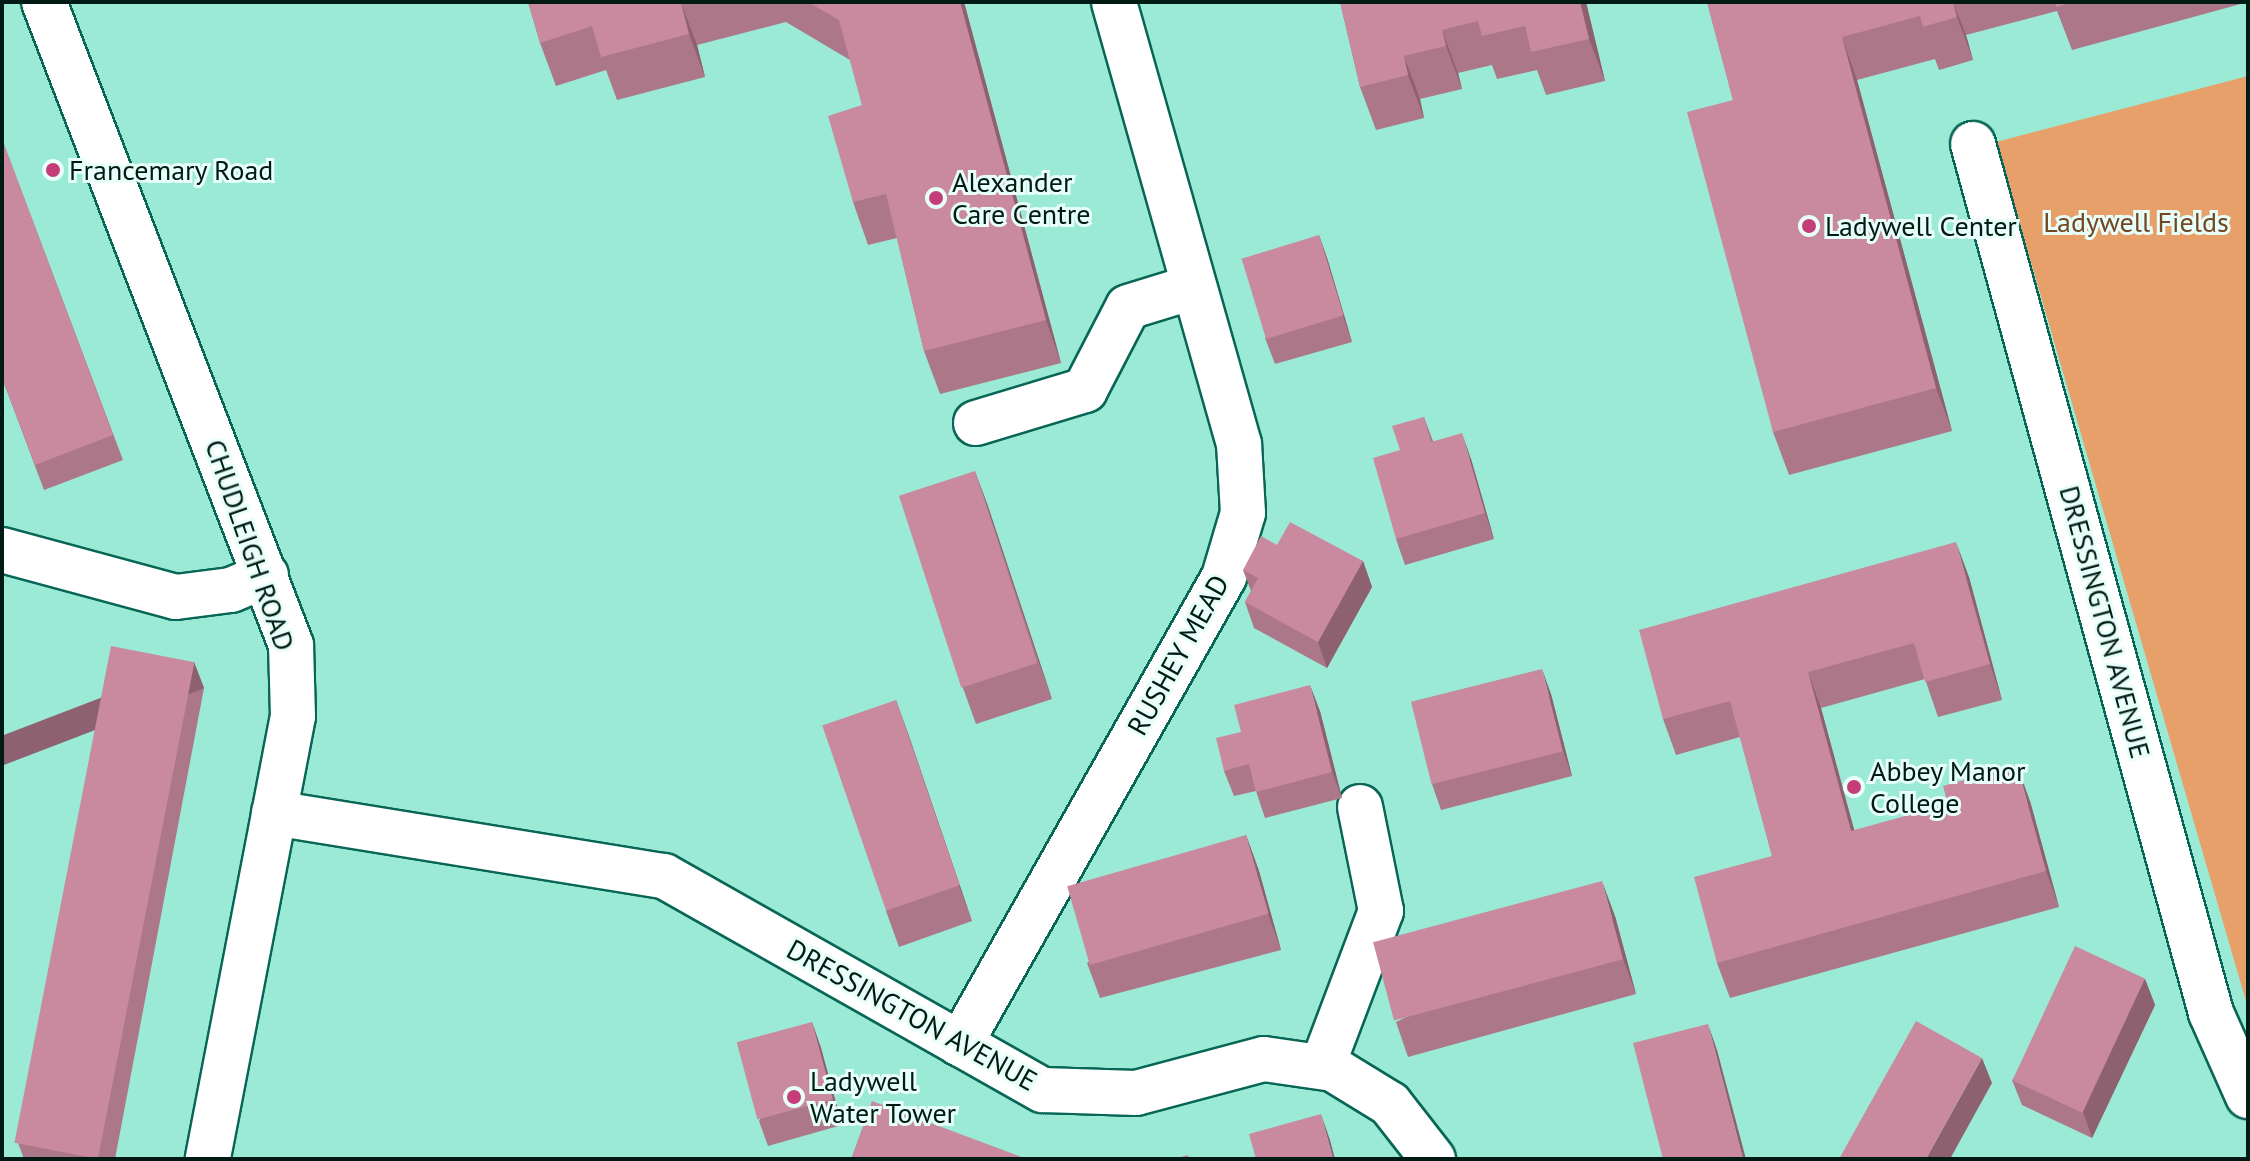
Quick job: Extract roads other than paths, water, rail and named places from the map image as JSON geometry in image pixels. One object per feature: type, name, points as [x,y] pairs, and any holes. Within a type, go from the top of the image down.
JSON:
[{"type":"street","name":"CHUDLEIGH ROAD","points":[[44,2],[266,575],[292,659],[293,716],[208,1159]]},
{"type":"street","name":"RUSHEY MEAD","points":[[960,1044],[1216,591],[1243,513],[1239,444],[1114,2]]},
{"type":"street","name":"DRESSINGTON AVENUE","points":[[1973,144],[2211,1013],[2248,1096]]},
{"type":"street","points":[[976,423],[1085,390],[1128,307],[1193,287]]},
{"type":"street","points":[[2,550],[176,597],[231,590],[266,575]]},
{"type":"street","points":[[1322,1067],[1381,911],[1360,807]]},
{"type":"street","name":"DRESSINGTON AVENUE","points":[[274,813],[664,876],[1043,1090],[1136,1093],[1264,1059],[1322,1067],[1390,1104],[1433,1159]]},
{"type":"place","name":"Francemary Road","points":[[53,170]]},
{"type":"place","name":"Alexander Care Centre","points":[[936,198]]},
{"type":"place","name":"Ladywell Center","points":[[1809,226]]},
{"type":"place","name":"Abbey Manor College","points":[[1854,787]]},
{"type":"place","name":"Ladywell Water Tower","points":[[794,1097]]},
{"type":"park label","name":"Ladywell Fields","points":[[2136,222]]}]
